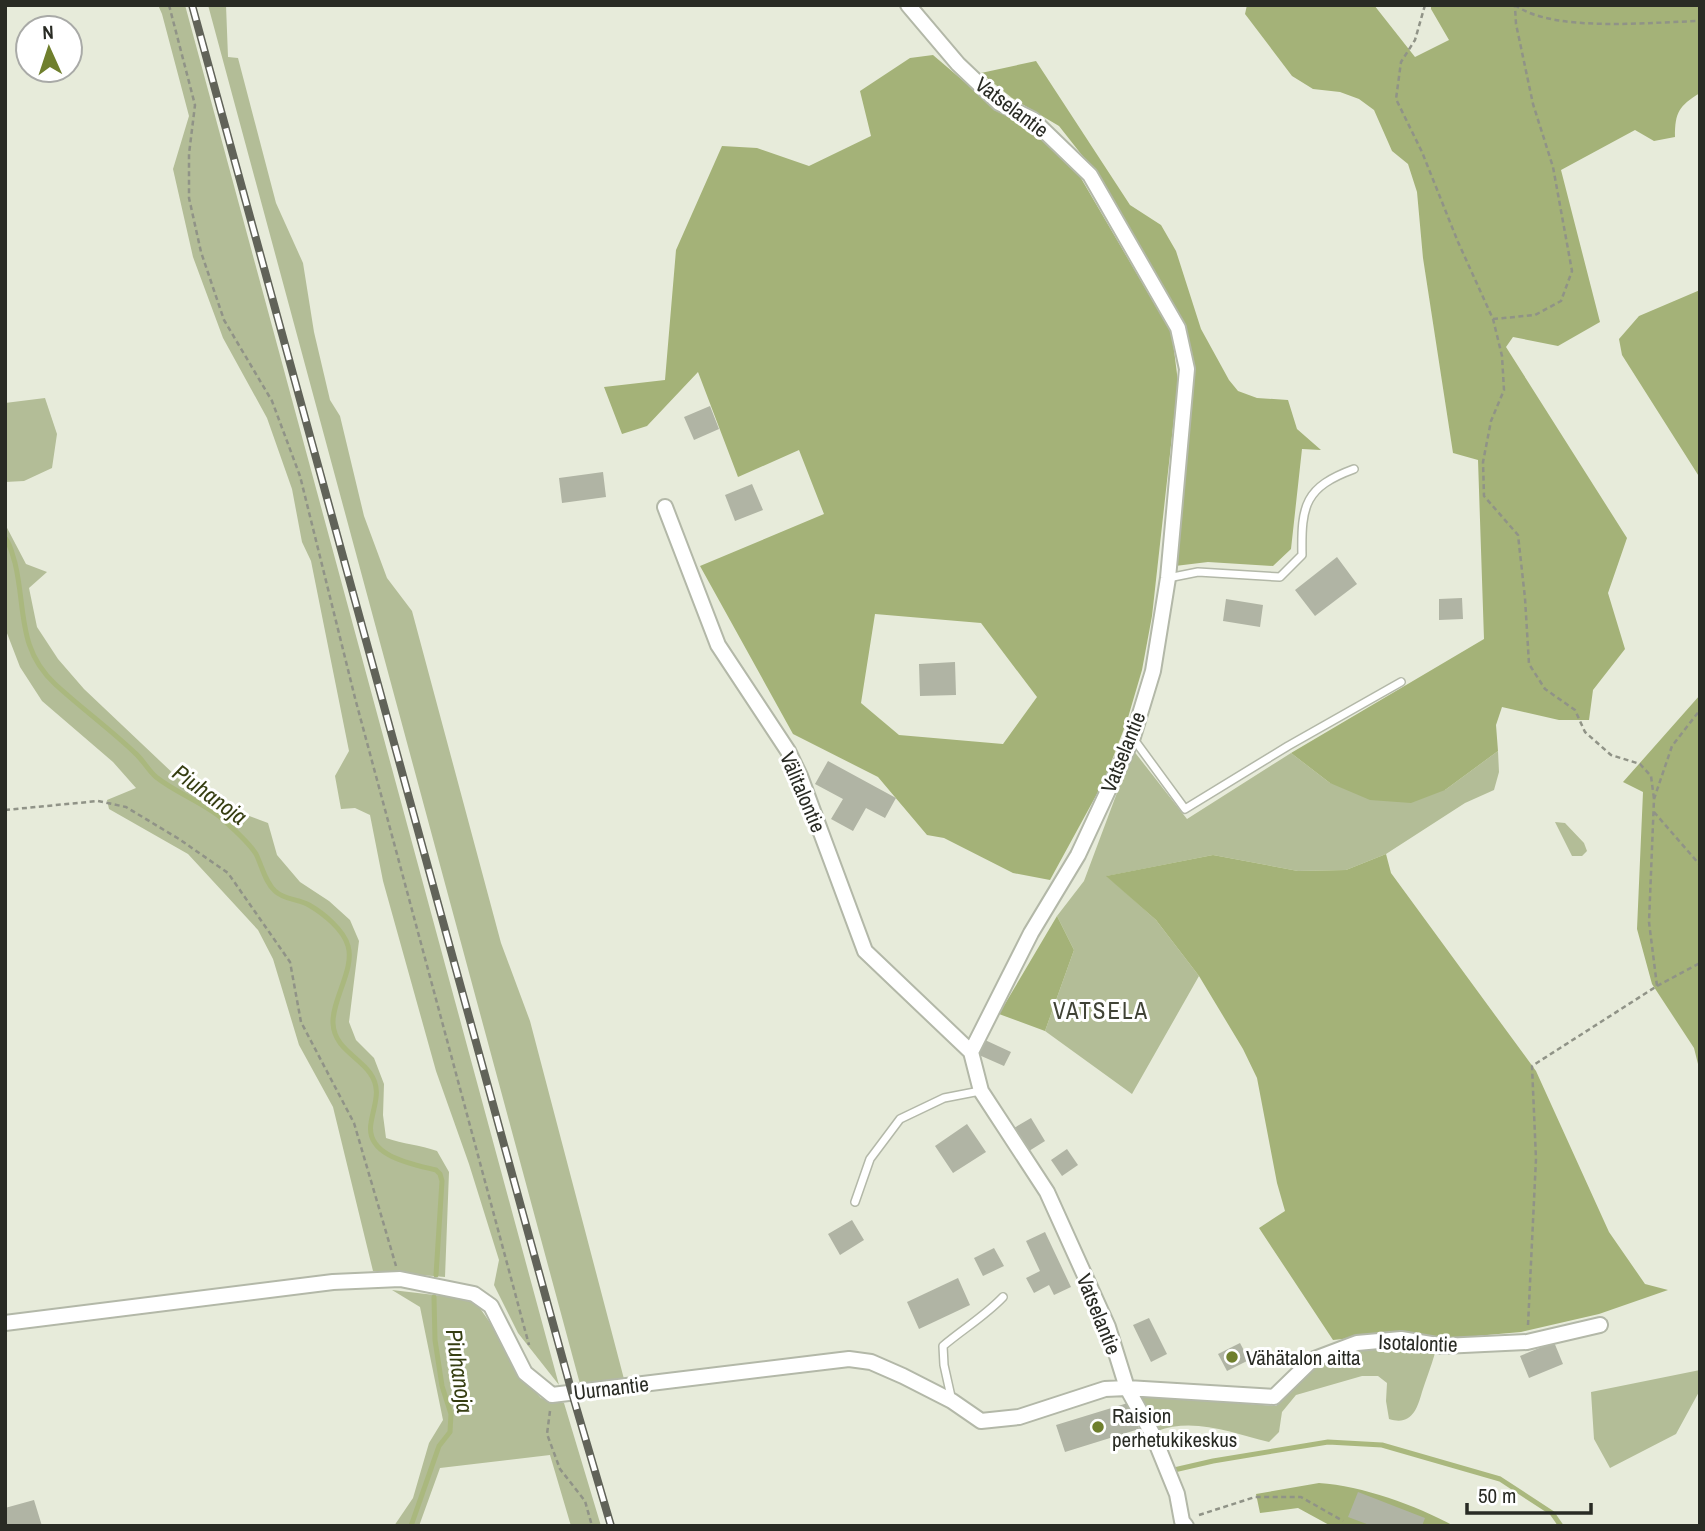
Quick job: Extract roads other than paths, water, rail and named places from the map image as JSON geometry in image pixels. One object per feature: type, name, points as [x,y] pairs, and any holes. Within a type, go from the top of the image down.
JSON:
[{"type":"street","name":"Vatselantie","points":[[908,5],[958,64],[999,103],[1032,119],[1090,175],[1178,328],[1187,369],[1168,578],[1153,671],[1133,737],[1078,855],[1031,933],[971,1052],[981,1091],[1047,1192],[1108,1327],[1126,1388],[1153,1435],[1177,1494],[1184,1523]]},
{"type":"street","name":"Välitalontie","points":[[665,507],[718,645],[788,751],[800,776],[865,951],[971,1052]]},
{"type":"street","name":"Uurnantie","points":[[5,1324],[333,1282],[400,1279],[474,1294],[491,1306],[525,1373],[552,1395],[849,1359],[871,1362],[952,1401],[982,1420],[1019,1418],[1105,1389],[1126,1388]]},
{"type":"street","name":"Isotalontie","points":[[1126,1388],[1274,1397],[1312,1360],[1357,1343],[1401,1339],[1443,1346],[1527,1342],[1600,1325]]},
{"type":"lane","points":[[1168,578],[1198,572],[1280,577],[1302,555],[1301,518],[1312,494],[1329,478],[1354,468]]},
{"type":"lane","points":[[1133,737],[1185,809],[1288,746],[1401,682]]},
{"type":"lane","points":[[855,1202],[870,1159],[900,1119],[944,1098],[981,1091]]},
{"type":"lane","points":[[952,1401],[943,1346],[989,1312],[1003,1297]]},
{"type":"waterway","name":"Piuhanoja","points":[[5,538],[15,563],[29,642],[43,671],[116,735],[156,777],[219,816],[239,834],[256,854],[266,879],[275,891],[315,908],[332,922],[346,940],[348,964],[336,1004],[334,1032],[342,1045],[374,1079],[376,1097],[371,1134],[375,1143],[392,1157],[436,1170],[440,1174],[442,1181],[436,1275]]},
{"type":"waterway","name":"Piuhanoja","points":[[411,1526],[439,1446],[450,1432],[451,1414],[442,1386],[435,1340],[434,1297]]},
{"type":"waterway","points":[[1174,1470],[1328,1442],[1382,1445],[1500,1479],[1552,1513],[1561,1526]]},
{"type":"railway","points":[[192,5],[572,1393],[611,1526]]},
{"type":"place","name":"Vähätalon aitta","points":[[1232,1357]]},
{"type":"place","name":"Raision perhetukikeskus","points":[[1098,1427]]},
{"type":"district","name":"VATSELA","points":[[1101,1010]]}]
